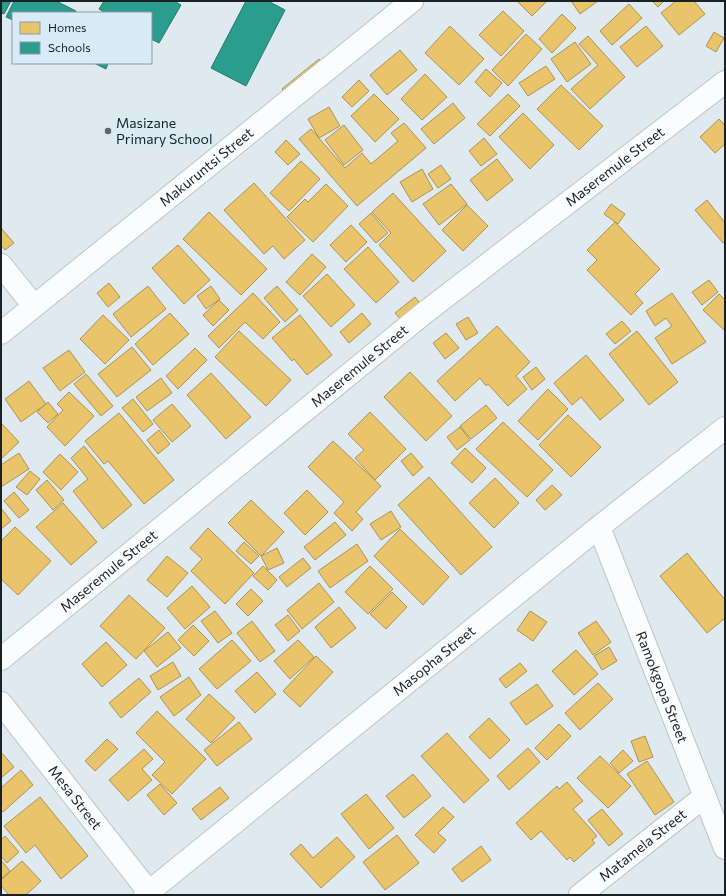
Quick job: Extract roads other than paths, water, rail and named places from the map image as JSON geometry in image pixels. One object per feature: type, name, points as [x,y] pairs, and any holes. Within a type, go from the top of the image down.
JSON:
[{"type":"street","name":"Makuruntsi Street","points":[[1,333],[409,2]]},
{"type":"street","name":"Maseremule Street","points":[[1,659],[423,314],[725,82]]},
{"type":"street","points":[[1,265],[34,306]]},
{"type":"street","name":"Masopha Street","points":[[147,893],[599,527],[725,428]]},
{"type":"street","name":"Ramokgopa Street","points":[[599,527],[705,796],[721,821],[725,848]]},
{"type":"street","name":"Mesa Street","points":[[1,703],[147,893]]},
{"type":"street","name":"Matamela Street","points":[[580,895],[705,796]]},
{"type":"place","name":"Masizane Primary School","points":[[108,131]]}]
